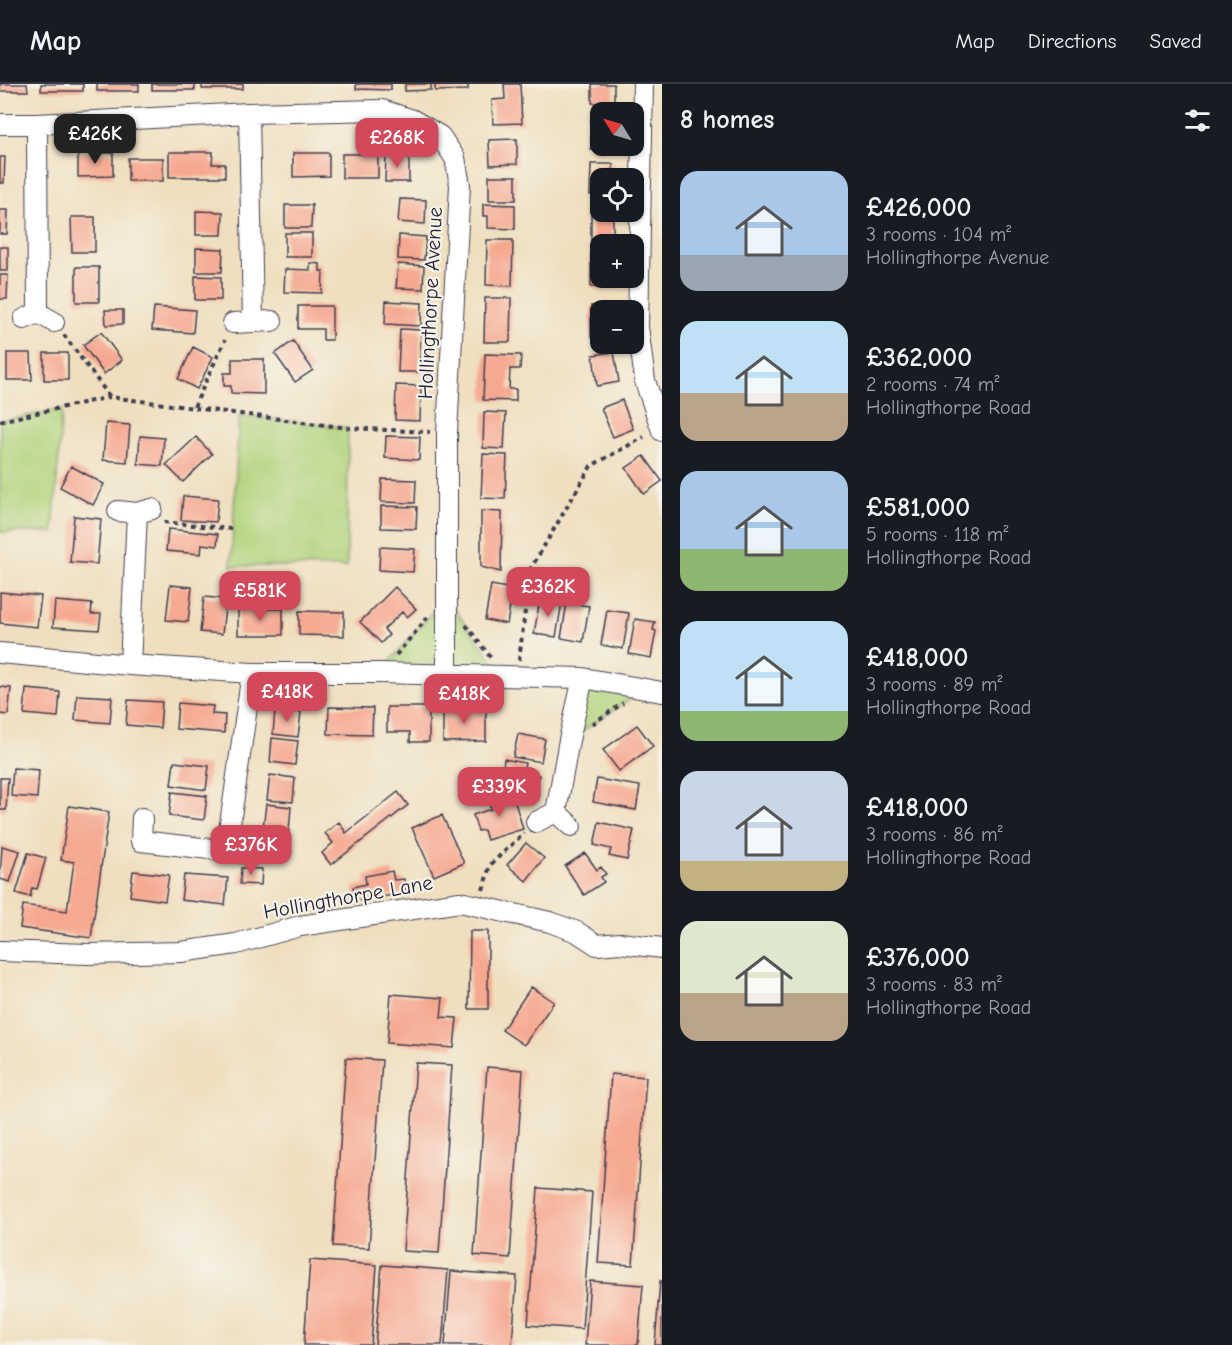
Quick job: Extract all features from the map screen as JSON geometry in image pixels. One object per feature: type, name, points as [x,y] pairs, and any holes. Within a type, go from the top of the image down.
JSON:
[{"type":"street","points":[[644,84],[653,132],[638,327],[645,381],[661,430]]},
{"type":"street","name":"Hollingthorpe Avenue","points":[[0,124],[249,113],[382,110],[413,120],[440,136],[455,158],[460,185],[447,433],[445,597],[447,674]]},
{"type":"street","points":[[233,323],[263,322],[249,113]]},
{"type":"street","points":[[37,124],[39,318]]},
{"type":"street","points":[[130,665],[136,511]]},
{"type":"street","points":[[0,653],[252,673],[447,674],[584,678],[654,690]]},
{"type":"street","points":[[226,851],[252,673]]},
{"type":"street","points":[[556,812],[569,740],[584,678]]},
{"type":"street","points":[[536,822],[556,812]]},
{"type":"street","points":[[556,812],[572,826]]},
{"type":"street","points":[[142,818],[141,841],[253,854]]},
{"type":"street","name":"Hollingthorpe Lane","points":[[0,951],[88,954],[181,952],[236,944],[300,926],[460,902],[479,904],[550,922],[577,932],[597,945],[620,943],[662,948]]},
{"type":"path","points":[[39,318],[110,397]]},
{"type":"path","points":[[194,407],[233,323]]},
{"type":"path","points":[[0,421],[110,397],[348,428],[447,433]]},
{"type":"path","points":[[517,676],[530,570],[591,466],[661,430]]},
{"type":"path","points":[[136,511],[159,522],[232,529]]},
{"type":"path","points":[[569,740],[654,690]]},
{"type":"path","points":[[479,904],[490,864],[536,822]]},
{"type":"green space","points":[[62,409],[53,532],[0,532],[0,421]]},
{"type":"green space","points":[[239,415],[348,428],[347,567],[231,566]]},
{"type":"green space","points":[[445,597],[504,675],[380,673]]},
{"type":"green space","points":[[583,678],[645,689],[569,740]]},
{"type":"building","points":[[0,84],[27,84],[28,91],[0,91]]},
{"type":"building","points":[[41,84],[83,84],[83,91],[41,91]]},
{"type":"building","points":[[97,84],[139,84],[139,91],[97,91]]},
{"type":"building","points":[[152,84],[195,84],[195,90],[152,90]]},
{"type":"building","points":[[202,84],[243,84],[243,89],[202,89]]},
{"type":"building","points":[[356,84],[391,84],[391,90],[356,89]]},
{"type":"building","points":[[405,84],[431,84],[431,90],[405,91]]},
{"type":"building","points":[[435,84],[468,84],[468,90],[435,91]]},
{"type":"building","points":[[504,84],[520,84],[522,123],[493,124],[492,100],[505,99]]},
{"type":"building","points":[[592,84],[614,84],[614,102],[592,102]]},
{"type":"building","points":[[517,139],[517,164],[490,165],[489,140]]},
{"type":"building","points":[[169,152],[213,152],[212,164],[225,164],[225,177],[169,177]]},
{"type":"building","points":[[78,153],[113,153],[113,176],[78,177]]},
{"type":"building","points":[[293,153],[329,153],[329,176],[293,177]]},
{"type":"building","points":[[342,154],[378,154],[378,178],[342,178]]},
{"type":"building","points":[[386,155],[409,156],[409,182],[385,182]]},
{"type":"building","points":[[0,157],[5,157],[4,183],[0,183]]},
{"type":"building","points":[[128,158],[163,158],[163,181],[128,181]]},
{"type":"building","points":[[591,164],[613,164],[613,168],[591,168]]},
{"type":"building","points":[[489,176],[516,176],[516,200],[489,200]]},
{"type":"building","points":[[400,199],[426,200],[425,224],[398,222]]},
{"type":"building","points":[[483,204],[515,205],[515,229],[488,228],[488,216],[483,216]]},
{"type":"building","points":[[285,205],[312,205],[311,228],[285,228]]},
{"type":"building","points":[[0,210],[8,210],[7,234],[0,234]]},
{"type":"building","points":[[196,211],[223,212],[222,235],[196,235]]},
{"type":"building","points":[[71,217],[95,217],[95,252],[72,252]]},
{"type":"building","points":[[591,222],[613,222],[613,234],[591,234]]},
{"type":"building","points":[[285,233],[312,233],[312,257],[285,257]]},
{"type":"building","points":[[399,235],[426,237],[424,260],[398,259]]},
{"type":"building","points":[[487,240],[513,240],[512,286],[486,285]]},
{"type":"building","points":[[0,247],[8,247],[8,271],[0,271]]},
{"type":"building","points":[[196,248],[223,249],[222,272],[196,272]]},
{"type":"building","points":[[310,263],[320,264],[320,271],[323,271],[322,293],[284,292],[285,269],[310,270]]},
{"type":"building","points":[[398,264],[424,266],[423,289],[396,288]]},
{"type":"building","points":[[76,267],[99,267],[99,302],[76,302]]},
{"type":"building","points":[[0,275],[8,275],[7,299],[0,299]]},
{"type":"building","points":[[195,276],[221,277],[221,300],[195,300]]},
{"type":"building","points":[[485,298],[511,298],[510,342],[484,342]]},
{"type":"building","points":[[386,301],[422,303],[421,326],[385,324]]},
{"type":"building","points":[[298,306],[332,306],[332,340],[323,340],[323,329],[298,329]]},
{"type":"building","points":[[154,307],[195,310],[193,333],[152,330]]},
{"type":"building","points":[[105,310],[123,310],[123,324],[106,325]]},
{"type":"building","points":[[400,329],[421,330],[419,372],[398,372]]},
{"type":"building","points":[[101,332],[122,360],[104,374],[83,345]]},
{"type":"building","points":[[293,341],[313,370],[295,382],[275,354]]},
{"type":"building","points":[[193,347],[213,357],[197,389],[178,379]]},
{"type":"building","points":[[7,353],[31,353],[32,380],[7,380]]},
{"type":"building","points":[[44,353],[68,353],[68,380],[44,380]]},
{"type":"building","points":[[485,354],[521,355],[520,369],[510,369],[509,389],[516,389],[516,401],[483,400]]},
{"type":"building","points":[[614,354],[619,382],[597,386],[593,355]]},
{"type":"building","points":[[232,359],[264,359],[264,394],[231,393],[231,386],[224,386],[224,373],[232,373]]},
{"type":"building","points":[[396,385],[421,386],[420,421],[395,420]]},
{"type":"building","points":[[622,400],[633,429],[613,437],[601,408]]},
{"type":"building","points":[[484,412],[506,413],[504,449],[483,448]]},
{"type":"building","points":[[106,423],[130,425],[127,462],[103,460]]},
{"type":"building","points":[[140,436],[164,438],[162,466],[138,464]]},
{"type":"building","points":[[386,436],[420,437],[419,460],[385,458]]},
{"type":"building","points":[[196,437],[212,454],[183,482],[166,465]]},
{"type":"building","points":[[483,454],[507,455],[505,499],[481,498]]},
{"type":"building","points":[[644,456],[662,481],[644,494],[626,468]]},
{"type":"building","points":[[71,466],[104,484],[93,505],[60,487]]},
{"type":"building","points":[[382,479],[416,480],[415,503],[381,502]]},
{"type":"building","points":[[183,496],[218,499],[216,522],[181,520]]},
{"type":"building","points":[[381,506],[417,507],[416,529],[381,528]]},
{"type":"building","points":[[481,511],[502,512],[501,572],[481,567]]},
{"type":"building","points":[[74,516],[101,519],[97,564],[70,562]]},
{"type":"building","points":[[168,529],[218,534],[217,546],[202,544],[201,554],[166,551]]},
{"type":"building","points":[[380,547],[415,549],[413,572],[379,570]]},
{"type":"building","points":[[170,585],[192,587],[188,622],[166,620]]},
{"type":"building","points":[[491,585],[513,589],[507,624],[485,620]]},
{"type":"building","points":[[395,587],[416,609],[407,617],[402,612],[384,629],[389,635],[381,643],[360,622]]},
{"type":"building","points":[[0,592],[41,596],[37,627],[0,623]]},
{"type":"building","points":[[204,597],[226,599],[222,634],[200,632]]},
{"type":"building","points":[[540,599],[562,602],[556,637],[534,634]]},
{"type":"building","points":[[55,601],[92,604],[91,614],[101,614],[99,630],[53,627]]},
{"type":"building","points":[[567,603],[589,606],[583,642],[561,638]]},
{"type":"building","points":[[238,608],[283,609],[283,635],[238,635]]},
{"type":"building","points":[[607,610],[629,613],[623,649],[601,645]]},
{"type":"building","points":[[299,611],[344,612],[344,636],[299,635]]},
{"type":"building","points":[[635,619],[655,622],[653,630],[656,631],[651,658],[629,654]]},
{"type":"building","points":[[0,687],[11,688],[8,715],[0,714]]},
{"type":"building","points":[[26,689],[60,692],[58,717],[24,714]]},
{"type":"building","points":[[77,695],[112,697],[110,723],[75,720]]},
{"type":"building","points":[[128,700],[162,702],[160,728],[126,725]]},
{"type":"building","points":[[178,703],[213,706],[212,714],[225,715],[224,733],[176,729]]},
{"type":"building","points":[[329,707],[373,708],[372,735],[328,734]]},
{"type":"building","points":[[387,707],[429,707],[429,742],[410,742],[410,732],[387,732]]},
{"type":"building","points":[[443,708],[486,708],[486,741],[443,742]]},
{"type":"building","points":[[275,710],[301,712],[298,737],[273,734]]},
{"type":"building","points":[[637,725],[653,746],[619,771],[603,750]]},
{"type":"building","points":[[518,734],[545,739],[541,762],[513,757]]},
{"type":"building","points":[[272,738],[298,741],[295,765],[270,762]]},
{"type":"building","points":[[504,759],[525,763],[523,772],[539,775],[534,799],[507,793],[512,770],[503,768]]},
{"type":"building","points":[[174,762],[209,766],[206,790],[171,785]]},
{"type":"building","points":[[13,768],[39,770],[37,798],[11,796]]},
{"type":"building","points":[[270,775],[295,778],[293,802],[267,800]]},
{"type":"building","points":[[0,778],[8,778],[6,810],[0,810]]},
{"type":"building","points":[[597,779],[640,786],[636,810],[593,802]]},
{"type":"building","points":[[172,792],[207,796],[204,820],[169,816]]},
{"type":"building","points":[[398,792],[408,805],[331,865],[322,853],[333,843],[325,833],[339,822],[346,833]]},
{"type":"building","points":[[487,794],[514,799],[523,829],[487,840],[484,830],[478,831],[473,815],[491,809]]},
{"type":"building","points":[[266,804],[291,807],[289,831],[263,828]]},
{"type":"building","points":[[69,806],[109,812],[91,938],[20,928],[23,905],[67,911],[74,862],[61,860]]},
{"type":"building","points":[[442,815],[464,863],[434,876],[412,828]]},
{"type":"building","points":[[599,822],[634,830],[627,860],[609,856],[611,849],[594,845]]},
{"type":"building","points":[[526,843],[544,858],[526,881],[507,865]]},
{"type":"building","points":[[2,846],[20,851],[10,882],[0,879]]},
{"type":"building","points":[[28,853],[46,858],[37,889],[32,888],[30,897],[16,893]]},
{"type":"building","points":[[585,853],[597,870],[601,867],[606,874],[601,877],[604,882],[584,895],[565,866]]},
{"type":"building","points":[[241,868],[262,869],[261,885],[240,884]]},
{"type":"building","points":[[133,871],[169,875],[165,901],[130,896]]},
{"type":"building","points":[[392,871],[394,880],[404,879],[406,893],[356,901],[353,887],[366,884],[365,876]]},
{"type":"building","points":[[184,875],[228,878],[225,905],[181,900]]},
{"type":"building","points":[[470,931],[488,931],[488,1009],[469,1009]]},
{"type":"building","points":[[531,987],[554,1002],[524,1045],[502,1030]]},
{"type":"building","points":[[391,994],[443,998],[441,1017],[457,1018],[454,1048],[387,1043]]},
{"type":"building","points":[[346,1058],[382,1060],[369,1248],[333,1246]]},
{"type":"building","points":[[416,1063],[452,1065],[439,1253],[403,1251]]},
{"type":"building","points":[[487,1067],[523,1070],[510,1258],[474,1255]]},
{"type":"building","points":[[611,1074],[646,1077],[633,1265],[598,1263]]},
{"type":"building","points":[[538,1188],[592,1192],[582,1329],[528,1325]]},
{"type":"building","points":[[310,1260],[377,1265],[371,1345],[304,1345]]},
{"type":"building","points":[[382,1265],[448,1270],[442,1345],[375,1345]]},
{"type":"building","points":[[451,1271],[517,1276],[512,1345],[445,1345]]},
{"type":"building","points":[[590,1281],[643,1285],[638,1345],[585,1345]]},
{"type":"building","points":[[660,1281],[662,1281],[662,1345],[655,1345]]}]
